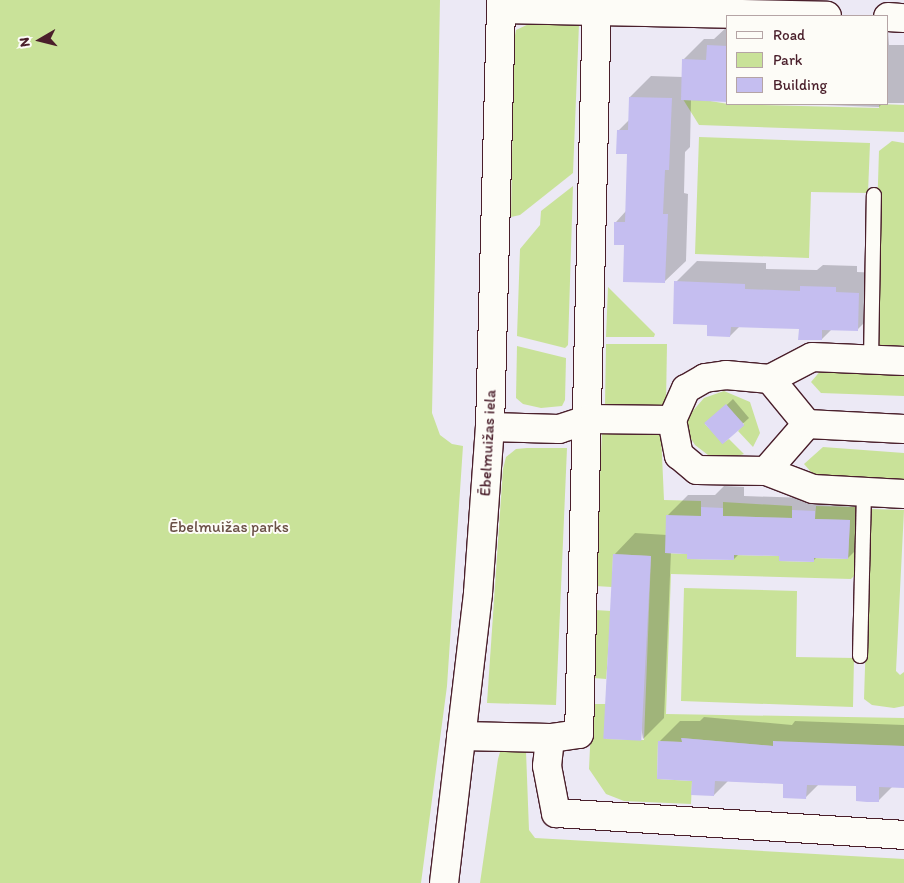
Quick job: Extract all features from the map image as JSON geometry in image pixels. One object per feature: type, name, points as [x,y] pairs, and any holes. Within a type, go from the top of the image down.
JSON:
[{"type":"street","points":[[501,5],[597,6],[804,15]]},
{"type":"street","name":"Ēbelmuižas iela","points":[[444,883],[478,593],[490,427],[501,5]]},
{"type":"street","points":[[461,736],[550,738],[579,734],[589,420],[597,6]]},
{"type":"street","points":[[889,17],[904,18]]},
{"type":"street","points":[[904,361],[812,357],[770,379],[726,375],[705,378],[686,389],[672,420],[679,455],[697,470],[766,471],[813,488],[904,494]]},
{"type":"street","points":[[770,379],[806,424],[904,429]]},
{"type":"street","points":[[490,427],[560,429],[589,420],[672,420]]},
{"type":"street","points":[[766,471],[806,424]]},
{"type":"street","points":[[550,738],[547,766],[556,813],[904,835]]},
{"type":"lane","points":[[871,360],[874,195]]},
{"type":"lane","points":[[860,656],[864,492]]},
{"type":"green space","name":"Ēbelmuižas parks","points":[[0,0],[440,0],[432,413],[440,435],[452,444],[463,446],[447,686],[421,883],[0,883]]},
{"type":"green space","points":[[531,23],[579,24],[573,173],[520,215],[511,217],[514,41],[516,30]]},
{"type":"green space","points":[[681,96],[726,105],[879,108],[879,105],[904,105],[904,132],[699,125]]},
{"type":"green space","points":[[699,137],[870,143],[868,193],[811,192],[809,258],[695,254]]},
{"type":"green space","points":[[892,141],[904,143],[904,346],[876,345],[873,341],[879,151]]},
{"type":"green space","points":[[573,186],[568,345],[565,348],[517,336],[520,249],[540,225],[541,211]]},
{"type":"green space","points":[[608,287],[655,334],[654,337],[606,337]]},
{"type":"green space","points":[[606,344],[667,344],[666,403],[660,408],[613,407],[605,404]]},
{"type":"green space","points":[[517,346],[566,358],[565,400],[562,406],[541,408],[523,404],[516,398]]},
{"type":"green space","points":[[822,369],[904,372],[904,396],[821,393],[811,382]]},
{"type":"green space","points":[[724,391],[750,402],[760,433],[753,447],[738,431],[744,424],[726,405],[705,424],[723,443],[729,439],[744,454],[728,459],[708,455],[695,445],[684,428],[691,413],[704,398]]},
{"type":"green space","points":[[602,431],[661,433],[664,500],[701,501],[701,516],[665,553],[687,554],[688,559],[734,560],[734,555],[779,556],[779,561],[813,562],[814,558],[848,559],[850,520],[815,519],[816,506],[856,507],[855,575],[851,579],[671,574],[666,714],[904,718],[904,746],[773,742],[773,746],[682,738],[682,742],[658,741],[657,779],[692,781],[691,804],[624,801],[606,794],[589,769],[592,704],[607,704],[606,739],[644,740],[651,556],[613,554],[612,587],[595,586]]},
{"type":"green space","points":[[823,447],[904,453],[904,483],[818,480],[804,464]]},
{"type":"green space","points":[[567,448],[556,705],[487,703],[503,469],[506,457],[516,449]]},
{"type":"green space","points":[[723,502],[792,506],[792,518],[723,516]]},
{"type":"green space","points":[[870,509],[904,510],[896,671],[900,675],[904,672],[904,706],[894,708],[872,705],[864,699]]},
{"type":"green space","points":[[684,588],[797,591],[796,657],[854,658],[853,707],[681,701]]},
{"type":"green space","points":[[595,610],[611,611],[606,679],[590,678]]},
{"type":"green space","points":[[526,751],[529,830],[535,838],[904,859],[904,883],[480,883],[500,752]]},
{"type":"building","points":[[707,45],[726,46],[726,102],[681,100],[682,59],[706,60]]},
{"type":"building","points":[[629,97],[672,98],[669,170],[665,170],[663,214],[668,214],[665,283],[623,282],[624,245],[614,245],[614,222],[625,222],[627,154],[616,154],[617,130],[628,130]]},
{"type":"building","points":[[674,281],[745,284],[745,289],[800,291],[800,286],[836,287],[836,292],[859,293],[858,331],[822,330],[822,340],[798,340],[799,329],[731,327],[730,337],[707,336],[707,325],[673,324]]},
{"type":"building","points":[[726,404],[744,425],[722,444],[704,423]]},
{"type":"building","points":[[701,507],[723,508],[723,516],[792,518],[792,510],[815,511],[815,519],[850,520],[848,559],[814,558],[814,562],[779,561],[779,556],[734,555],[734,560],[687,559],[687,554],[665,553],[666,515],[701,516]]},
{"type":"building","points":[[613,554],[651,556],[641,741],[603,739]]},
{"type":"building","points":[[681,738],[773,746],[773,741],[904,746],[904,788],[879,787],[879,802],[867,802],[856,801],[856,786],[807,785],[806,799],[783,798],[783,784],[715,781],[714,796],[691,795],[692,781],[657,779],[658,741],[682,742]]}]
